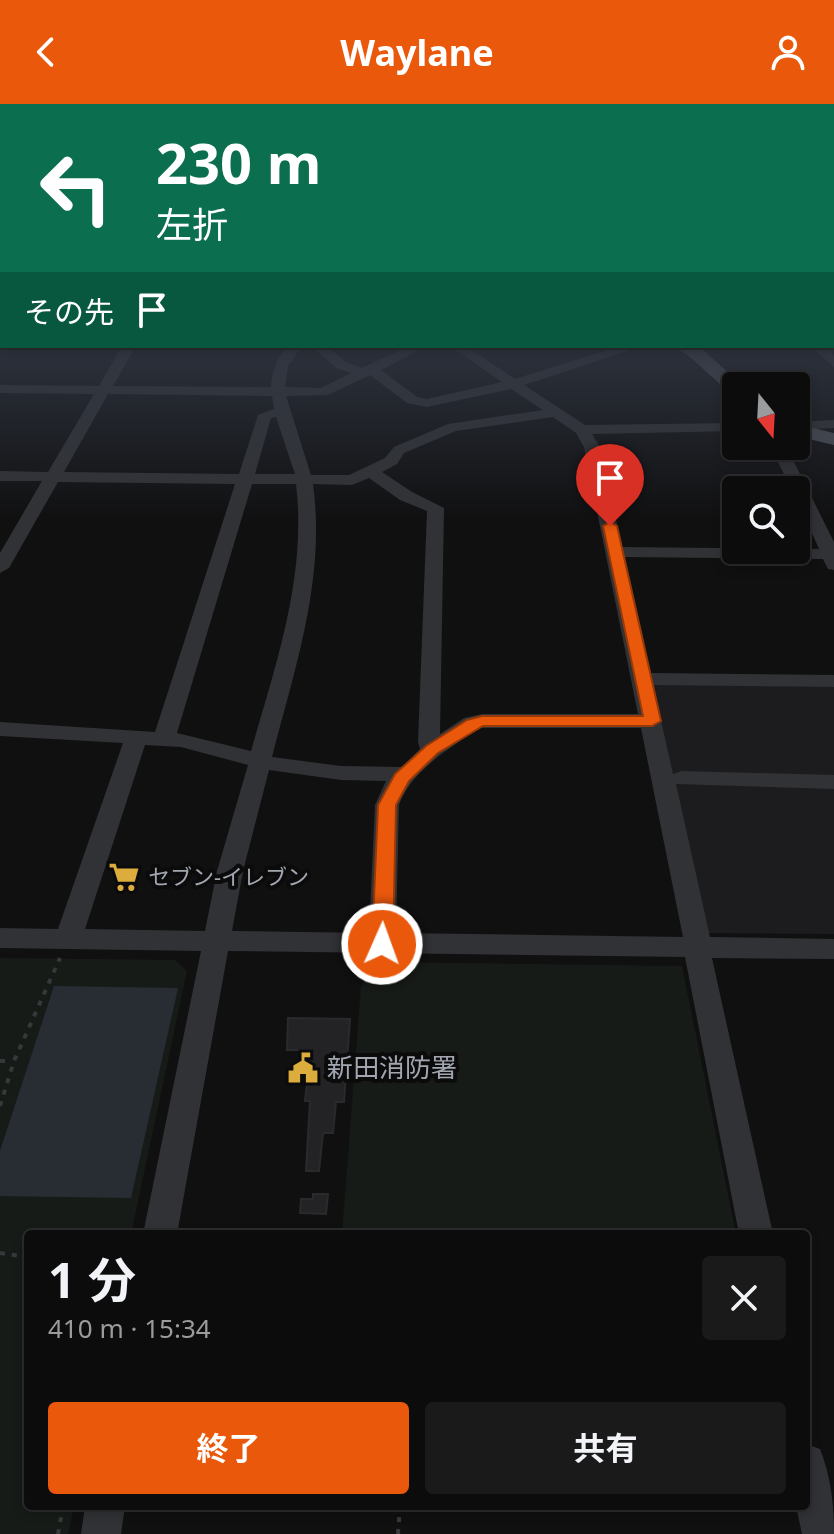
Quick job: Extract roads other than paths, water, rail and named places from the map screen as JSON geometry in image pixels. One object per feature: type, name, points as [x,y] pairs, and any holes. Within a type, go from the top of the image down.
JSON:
[{"type":"main road","points":[[810,432],[834,439]]},
{"type":"street","points":[[0,568],[106,387]]},
{"type":"street","points":[[161,1230],[230,871],[296,628],[302,592],[307,534],[304,480],[281,401],[281,387]]},
{"type":"street","points":[[0,389],[104,390],[281,401],[334,387]]},
{"type":"street","points":[[391,387],[412,400],[427,403],[501,387]]},
{"type":"street","points":[[517,387],[582,430],[592,447],[652,721],[755,1230]]},
{"type":"street","points":[[164,739],[265,415],[281,401]]},
{"type":"street","points":[[427,403],[453,427]]},
{"type":"street","points":[[0,476],[352,480],[391,461],[399,450],[453,427],[555,412]]},
{"type":"street","points":[[810,427],[834,424]]},
{"type":"street","points":[[582,430],[722,427]]},
{"type":"street","points":[[616,552],[831,555],[785,460]]},
{"type":"street","points":[[372,472],[406,496],[436,508],[429,742],[432,750]]},
{"type":"street","points":[[642,679],[834,681]]},
{"type":"street","points":[[382,944],[387,805],[393,788],[432,750],[472,723],[482,721],[652,721]]},
{"type":"street","points":[[0,729],[193,742],[258,761],[312,770],[405,774]]},
{"type":"street","points":[[68,939],[136,737]]},
{"type":"street","points":[[682,778],[834,782]]},
{"type":"street","points":[[0,938],[834,949]]},
{"type":"street","points":[[810,1481],[822,1534]]},
{"type":"street","points":[[101,1534],[104,1510]]},
{"type":"place","name":"セブン-イレブン","points":[[124,877]]},
{"type":"place","name":"新田消防署","points":[[303,1068]]}]
